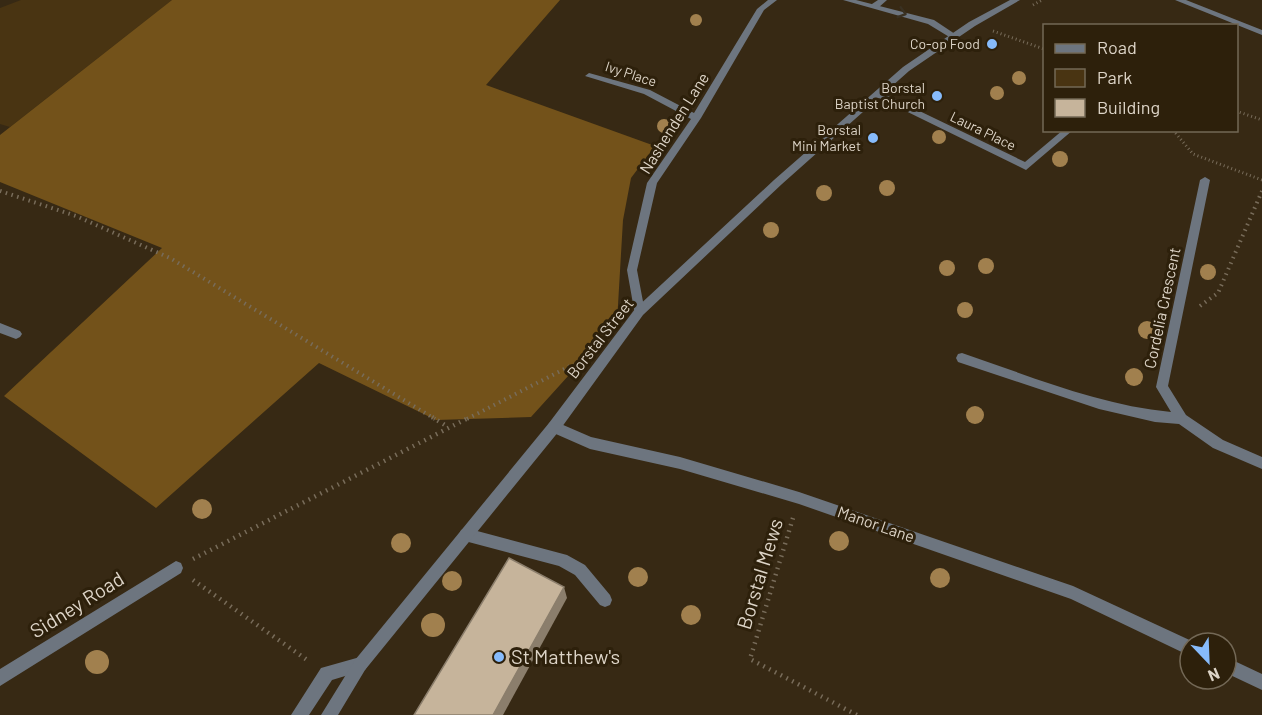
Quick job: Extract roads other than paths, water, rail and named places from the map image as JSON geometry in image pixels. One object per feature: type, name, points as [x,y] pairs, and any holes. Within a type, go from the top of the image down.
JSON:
[{"type":"street","points":[[759,0],[772,1]]},
{"type":"street","points":[[847,0],[931,22],[954,36]]},
{"type":"street","points":[[875,6],[883,0]]},
{"type":"street","name":"Borstal Street","points":[[330,715],[360,665],[554,427],[639,312],[778,182],[906,69],[954,36],[1016,0]]},
{"type":"street","points":[[1179,0],[1262,33]]},
{"type":"street","name":"Nashenden Lane","points":[[639,312],[632,270],[652,183],[696,118],[761,9],[772,1]]},
{"type":"street","name":"Ivy Place","points":[[589,76],[647,92],[696,118]]},
{"type":"street","name":"Laura Place","points":[[878,94],[1026,167],[1067,132]]},
{"type":"street","name":"Cordelia Crescent","points":[[1205,180],[1177,323],[1161,387],[1182,419],[1218,444],[1262,463]]},
{"type":"street","points":[[0,328],[16,334]]},
{"type":"street","points":[[962,358],[1106,405],[1154,417],[1182,419]]},
{"type":"street","name":"Manor Lane","points":[[554,427],[590,443],[680,464],[800,498],[1073,593],[1178,642]]},
{"type":"street","points":[[466,536],[562,560],[580,570],[605,600]]},
{"type":"street","name":"Sidney Road","points":[[0,678],[176,568]]},
{"type":"street","points":[[299,715],[327,674],[360,665]]},
{"type":"street","points":[[1238,671],[1262,682]]},
{"type":"place","name":"Co-op Food","points":[[992,44]]},
{"type":"place","name":"Borstal Baptist Church","points":[[937,96]]},
{"type":"place","name":"Borstal Mini Market","points":[[873,138]]},
{"type":"place","name":"St Matthew's","points":[[499,657]]}]
